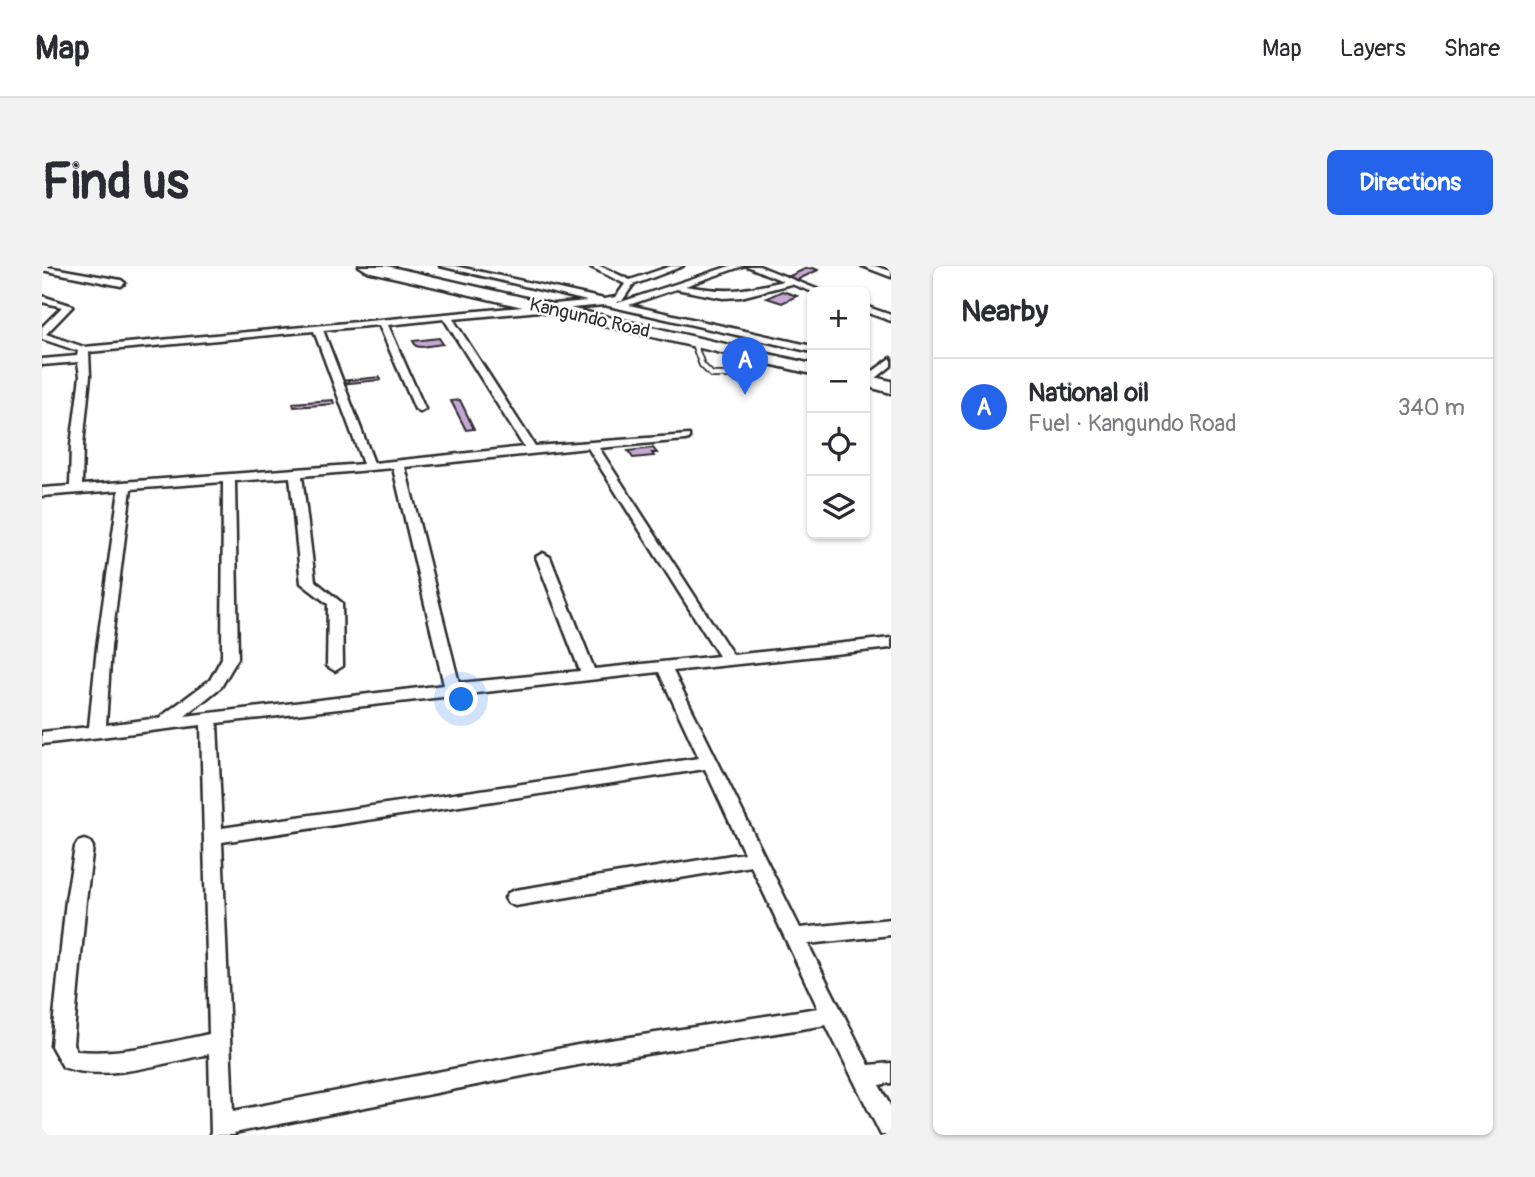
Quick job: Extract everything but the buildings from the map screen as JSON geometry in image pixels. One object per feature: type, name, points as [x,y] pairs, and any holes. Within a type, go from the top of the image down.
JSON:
[{"type":"highway","name":"Kangundo Road","points":[[367,266],[807,368]]},
{"type":"highway","points":[[870,382],[891,387]]},
{"type":"street","points":[[444,266],[807,348]]},
{"type":"street","points":[[593,266],[629,283]]},
{"type":"street","points":[[42,362],[84,354],[317,327],[606,302],[620,299],[629,283],[679,266]]},
{"type":"street","points":[[618,305],[739,266]]},
{"type":"street","points":[[751,266],[807,288]]},
{"type":"street","points":[[866,266],[891,274]]},
{"type":"street","points":[[42,267],[121,283]]},
{"type":"street","points":[[42,275],[56,268]]},
{"type":"street","points":[[677,288],[732,295],[790,282]]},
{"type":"street","points":[[42,299],[68,306],[42,335],[84,354]]},
{"type":"street","points":[[870,311],[891,318]]},
{"type":"street","points":[[446,316],[530,447],[528,450]]},
{"type":"street","points":[[382,321],[420,409]]},
{"type":"street","points":[[317,327],[370,467]]},
{"type":"street","points":[[763,358],[762,349],[772,341]]},
{"type":"street","points":[[76,489],[77,445],[85,376],[84,354]]},
{"type":"street","points":[[870,377],[885,364]]},
{"type":"street","points":[[42,492],[370,467],[685,437]]},
{"type":"street","points":[[592,446],[729,660]]},
{"type":"street","points":[[398,464],[453,689]]},
{"type":"street","points":[[296,473],[308,583],[335,603],[335,666]]},
{"type":"street","points":[[163,724],[216,683],[230,658],[229,479]]},
{"type":"street","points":[[97,732],[107,619],[125,486]]},
{"type":"street","points":[[543,557],[589,675]]},
{"type":"street","points":[[42,738],[453,689],[891,643]]},
{"type":"street","points":[[664,667],[831,1015],[891,1130]]},
{"type":"street","points":[[209,718],[223,1130],[578,1055],[831,1015]]},
{"type":"street","points":[[213,836],[711,762]]},
{"type":"street","points":[[84,848],[76,900],[62,1046],[71,1060],[88,1063],[127,1060],[219,1042]]},
{"type":"street","points":[[515,898],[756,858]]},
{"type":"street","points":[[794,937],[891,927]]},
{"type":"street","points":[[863,1076],[891,1073]]},
{"type":"lane","points":[[693,341],[702,365],[712,374],[747,375],[763,358]]},
{"type":"place","name":"National oil","points":[[745,395]]}]
